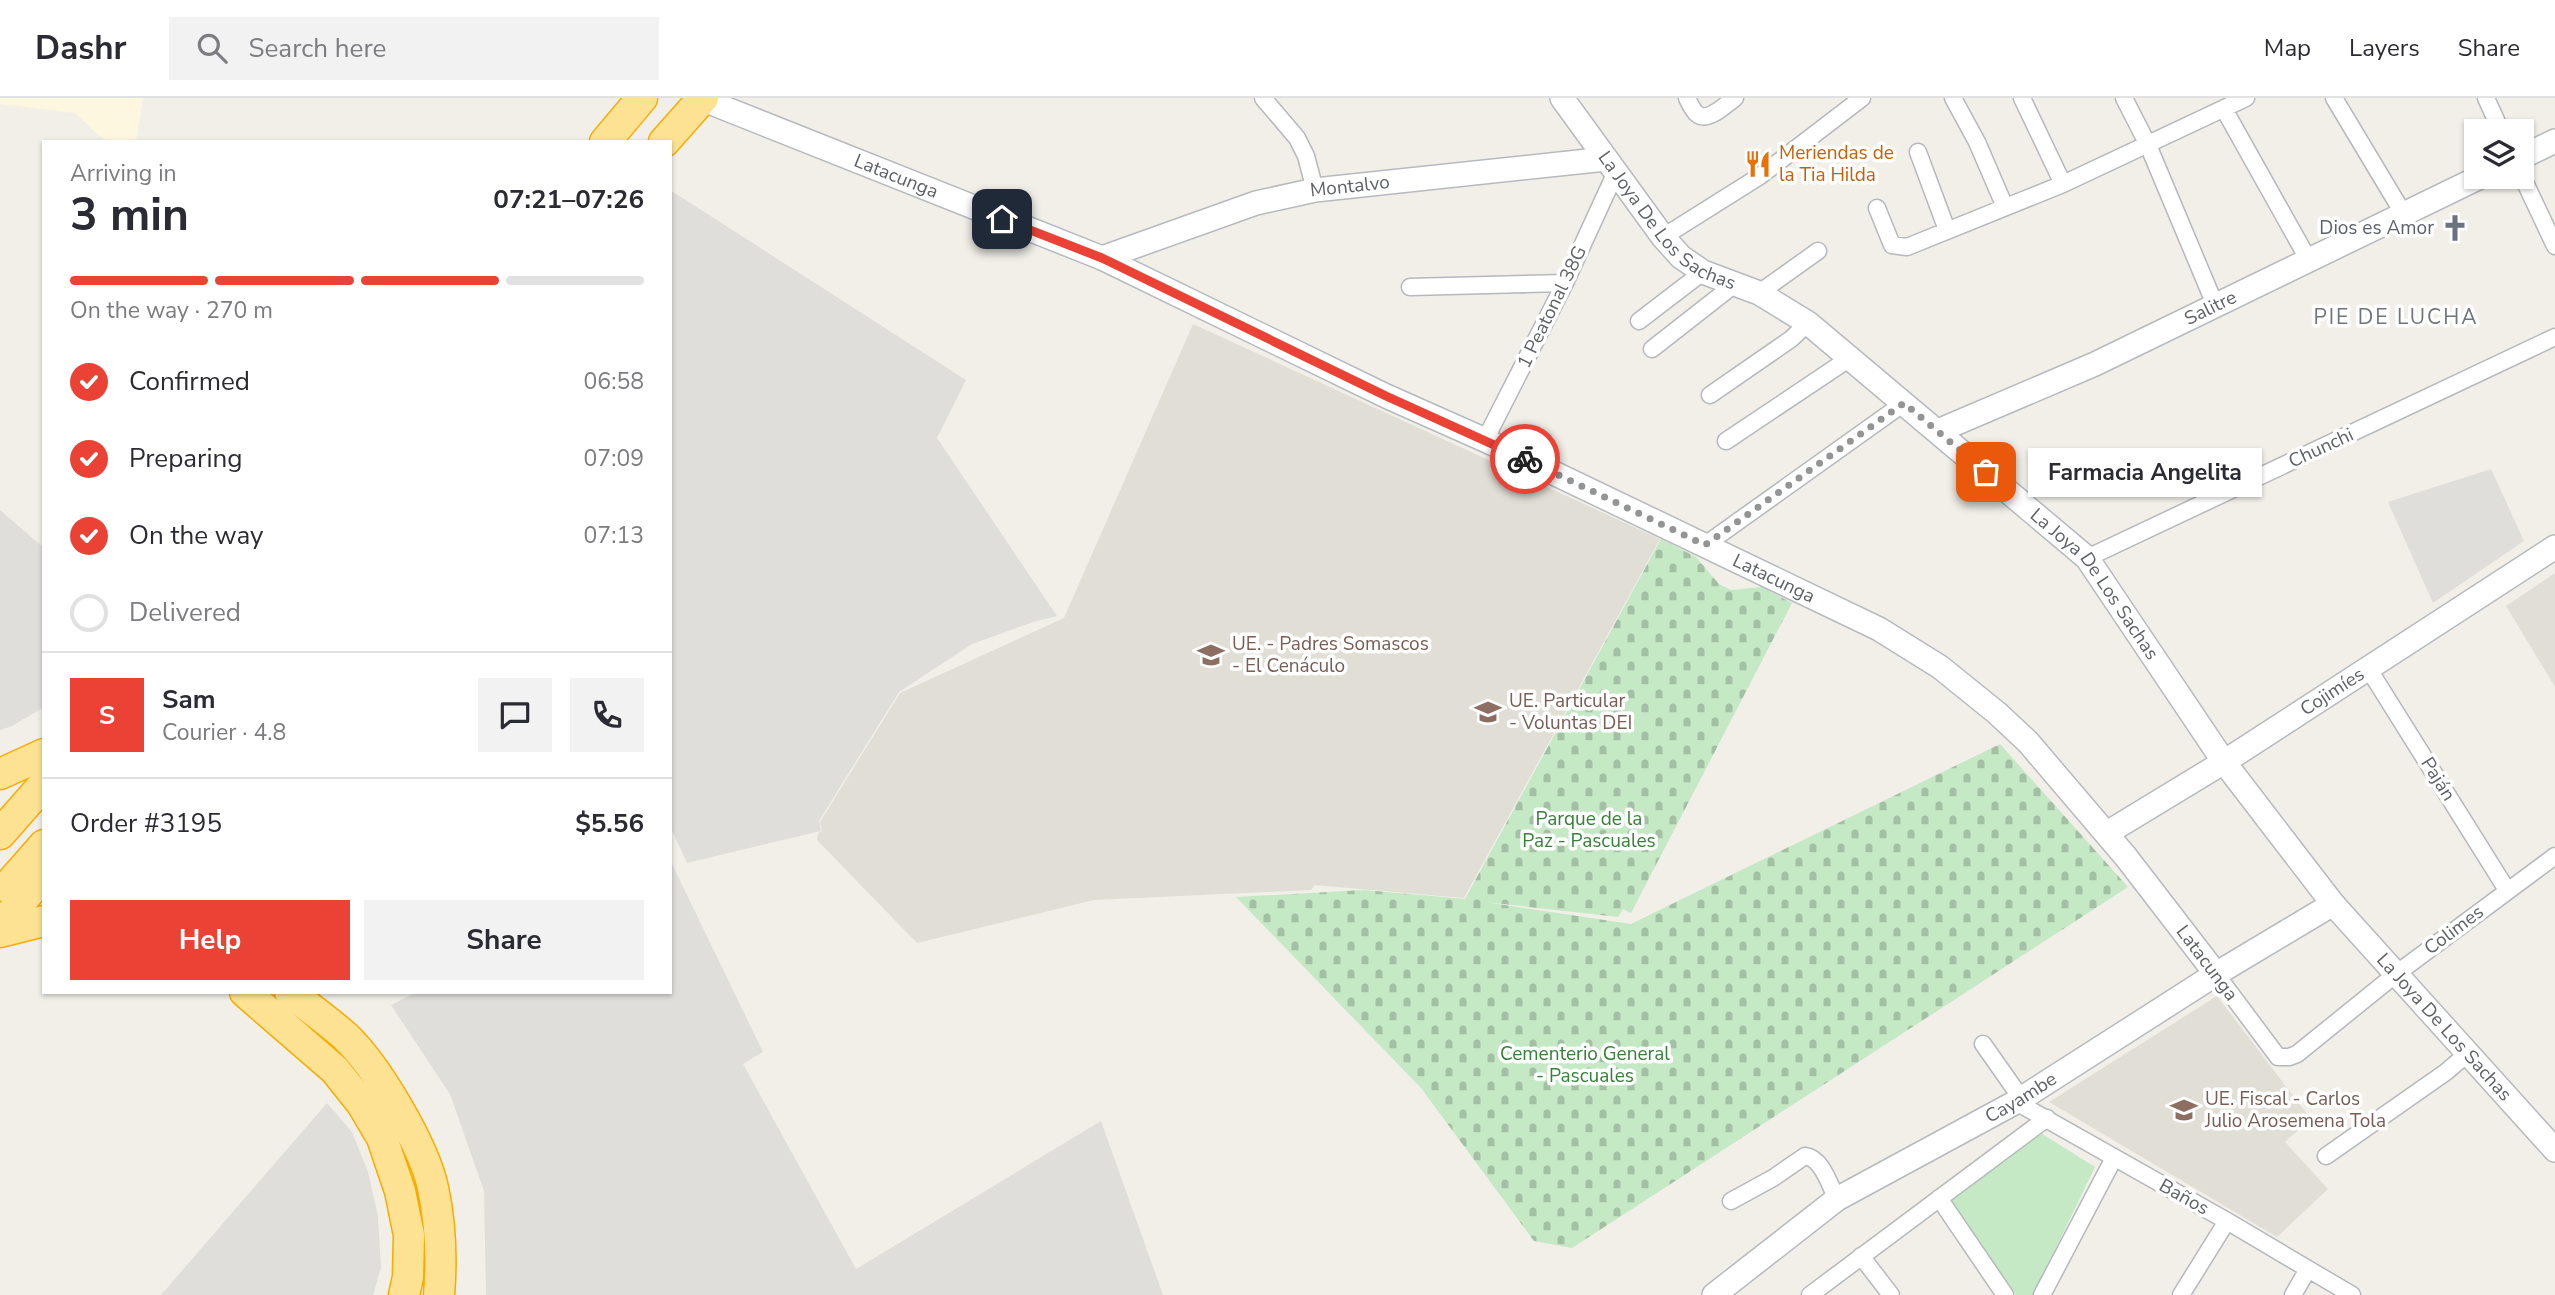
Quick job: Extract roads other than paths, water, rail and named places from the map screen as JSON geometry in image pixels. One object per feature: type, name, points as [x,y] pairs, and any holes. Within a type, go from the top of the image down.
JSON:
[{"type":"highway","points":[[666,140],[701,98]]},
{"type":"highway","points":[[607,140],[640,100]]},
{"type":"highway","points":[[0,774],[42,755]]},
{"type":"highway","points":[[2,832],[42,786]]},
{"type":"highway","points":[[3,898],[42,848]]},
{"type":"highway","points":[[0,926],[42,877]]},
{"type":"highway","points":[[0,932],[42,922]]},
{"type":"highway","points":[[247,994],[335,1070],[362,1104],[382,1138],[400,1191],[409,1236],[408,1277],[404,1295]]},
{"type":"highway","points":[[292,994],[346,1038],[386,1088],[415,1143],[433,1186],[442,1251],[439,1295]]},
{"type":"street","name":"Latacunga","points":[[701,98],[1102,258],[1386,396],[1485,440],[1879,629],[1940,667],[2028,742],[2107,833],[2278,1057],[2289,1057]]},
{"type":"street","points":[[1264,98],[1297,138],[1306,156],[1315,190]]},
{"type":"street","name":"La Joya De Los Sachas","points":[[1562,98],[1663,237],[1681,257],[1703,272],[1759,293],[1808,323],[2087,558],[2224,762],[2333,904],[2555,1150]]},
{"type":"street","points":[[1687,98],[1697,114],[1705,117],[1735,98]]},
{"type":"street","points":[[1663,237],[1760,176],[1862,98]]},
{"type":"street","points":[[1952,98],[1977,142],[2005,207]]},
{"type":"street","points":[[2022,98],[2063,184]]},
{"type":"street","points":[[2124,98],[2148,145],[2216,307]]},
{"type":"street","points":[[1877,208],[1892,245],[1907,247],[2063,184],[2246,98]]},
{"type":"street","points":[[2334,98],[2403,213]]},
{"type":"street","points":[[2486,98],[2496,119]]},
{"type":"street","points":[[2224,109],[2308,260]]},
{"type":"street","points":[[2534,151],[2555,141]]},
{"type":"street","points":[[1918,152],[1947,230]]},
{"type":"street","name":"Montalvo","points":[[1102,258],[1256,203],[1315,190],[1611,165]]},
{"type":"street","name":"1 Peatonal 38G","points":[[1485,440],[1565,283],[1611,165]]},
{"type":"street","name":"Salitre","points":[[1938,431],[2095,364],[2464,184]]},
{"type":"street","points":[[2528,189],[2555,246]]},
{"type":"street","points":[[1759,293],[1818,251]]},
{"type":"street","points":[[1639,321],[1703,272]]},
{"type":"street","points":[[1410,286],[1565,283]]},
{"type":"street","points":[[1652,349],[1735,284]]},
{"type":"street","points":[[1710,396],[1791,339],[1808,323]]},
{"type":"street","name":"Chunchi","points":[[2087,558],[2555,337]]},
{"type":"street","points":[[1726,442],[1850,358]]},
{"type":"street","points":[[1705,545],[1904,403]]},
{"type":"street","name":"Cojimíes","points":[[2107,833],[2224,762],[2555,547]]},
{"type":"street","name":"Paján","points":[[2368,668],[2507,890]]},
{"type":"street","name":"Colimes","points":[[2289,1057],[2297,1054],[2396,974],[2555,856]]},
{"type":"street","name":"Cayambe","points":[[1714,1295],[1836,1199],[2018,1100],[2216,974],[2333,904]]},
{"type":"street","points":[[1983,1044],[2018,1100]]},
{"type":"street","points":[[2326,1156],[2446,1072],[2468,1053]]},
{"type":"street","name":"Baños","points":[[2018,1100],[2352,1295]]},
{"type":"street","points":[[1810,1295],[2047,1118]]},
{"type":"street","points":[[1731,1201],[1773,1178],[1805,1156],[1818,1162],[1836,1199]]},
{"type":"street","points":[[2042,1295],[2114,1158]]},
{"type":"street","points":[[1939,1198],[2005,1295]]},
{"type":"street","points":[[2181,1295],[2227,1221]]},
{"type":"street","points":[[1861,1256],[1891,1295]]},
{"type":"street","points":[[2293,1295],[2308,1269]]},
{"type":"place","name":"Meriendas de la Tia Hilda","points":[[1758,164]]},
{"type":"place","name":"Dios es Amor","points":[[2455,228]]},
{"type":"place","name":"Farmacia Angelita","points":[[1986,472]]},
{"type":"place","name":"UE. - Padres Somascos - El Cenáculo","points":[[1211,655]]},
{"type":"place","name":"UE. Particular - Voluntas DEI","points":[[1488,712]]},
{"type":"place","name":"UE. Fiscal - Carlos Julio Arosemena Tola","points":[[2184,1110]]},
{"type":"district","name":"PIE DE LUCHA","points":[[2396,317]]},
{"type":"park label","name":"Parque de la Paz - Pascuales","points":[[1589,830]]},
{"type":"park label","name":"Cementerio General - Pascuales","points":[[1585,1065]]}]
